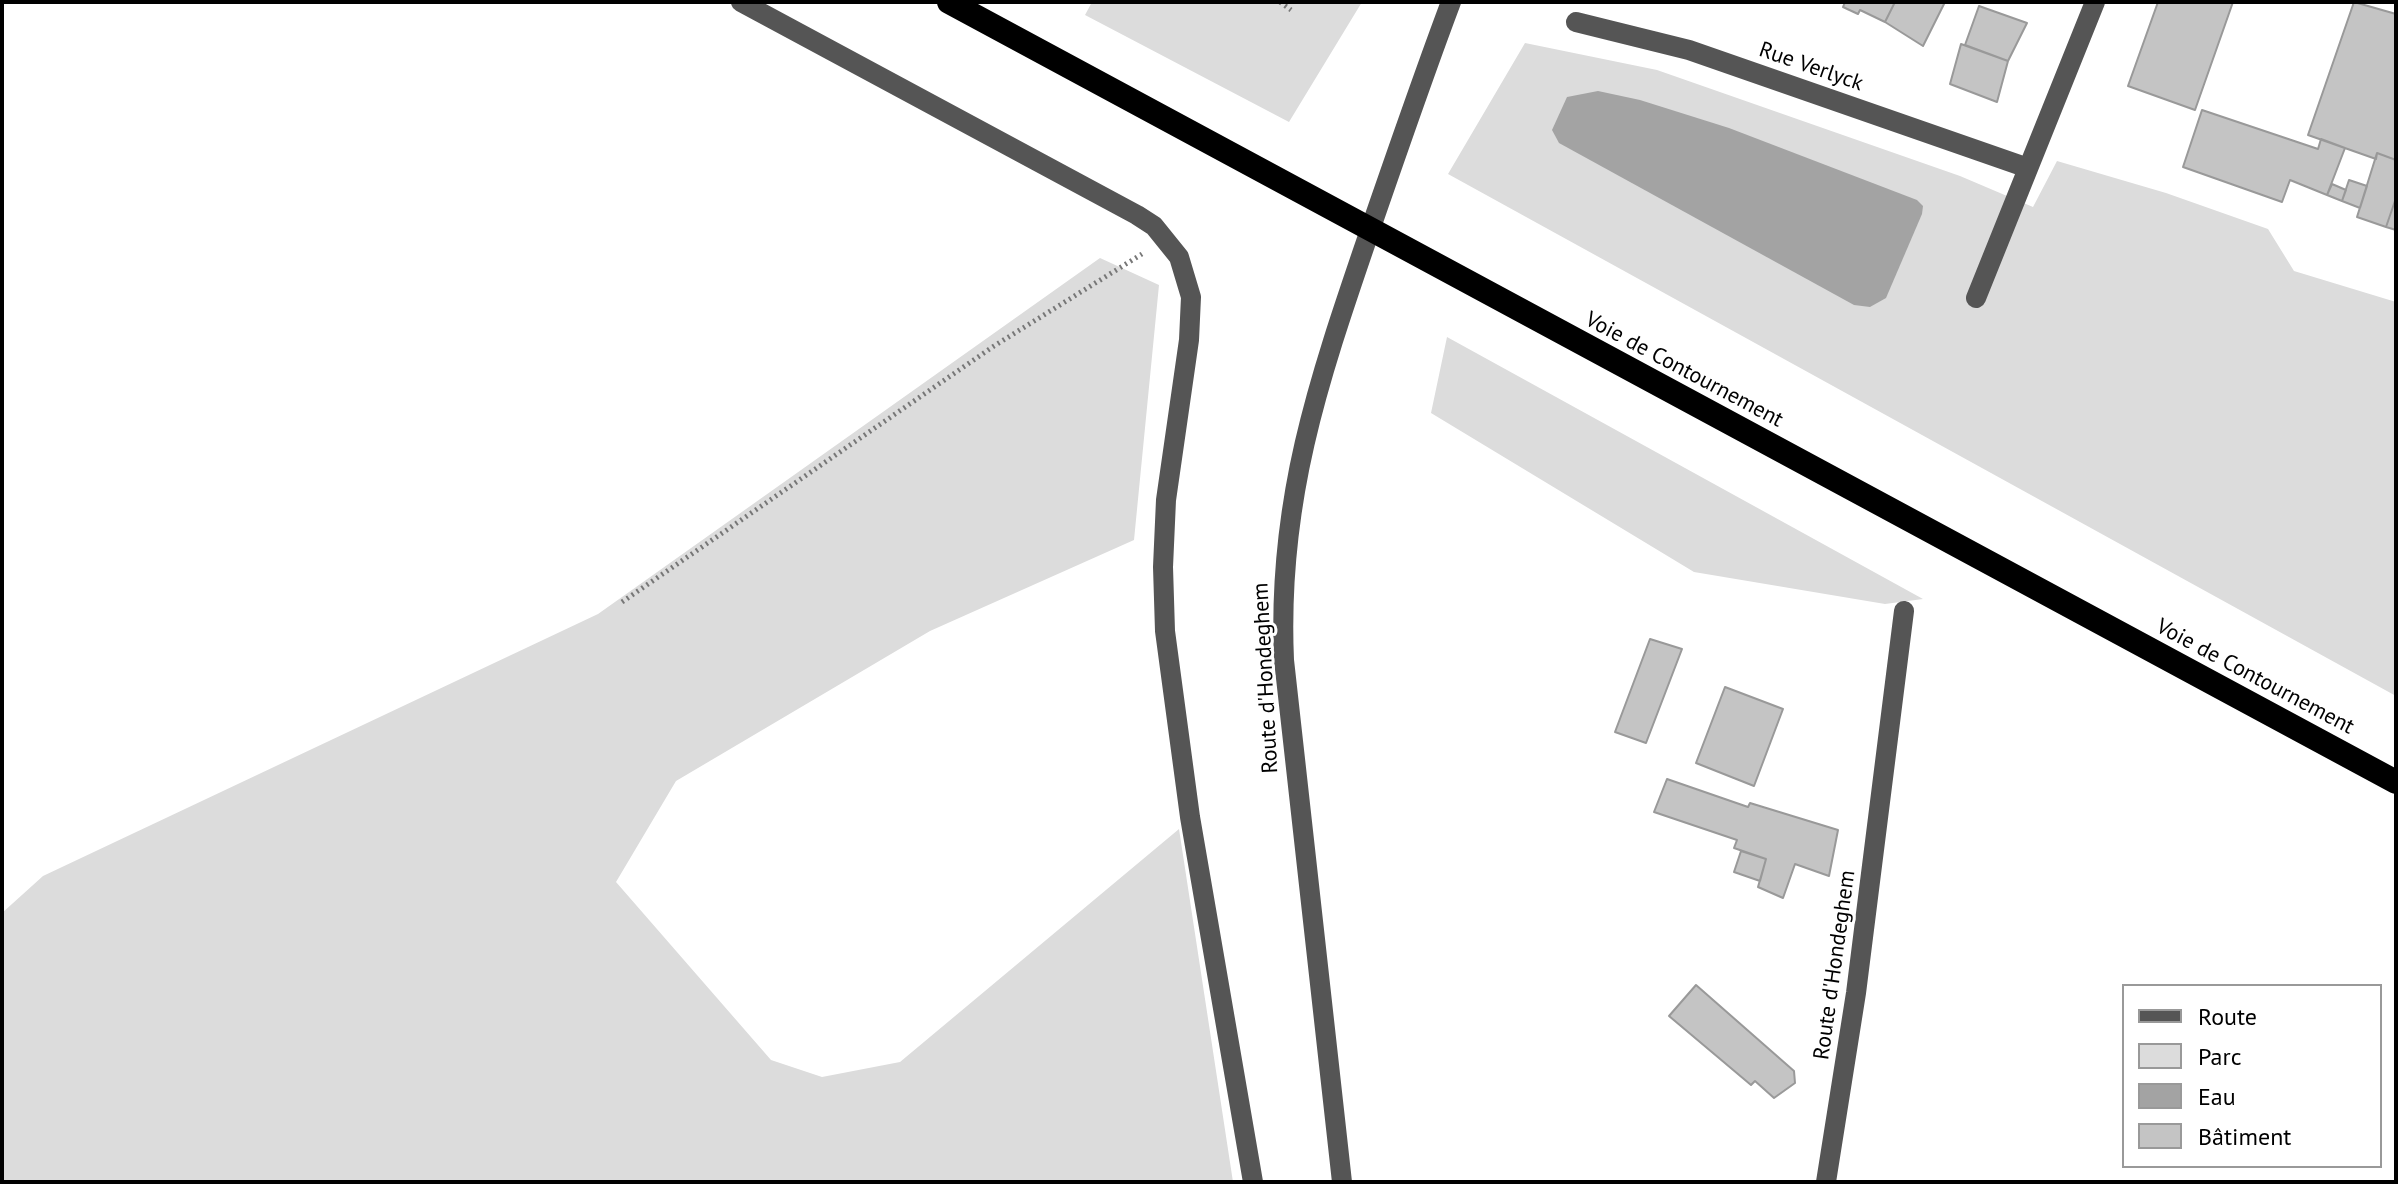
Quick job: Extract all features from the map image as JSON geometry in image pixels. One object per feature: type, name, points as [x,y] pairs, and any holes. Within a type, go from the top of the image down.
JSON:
[{"type":"highway","name":"Voie de Contournement","points":[[949,2],[2396,782]]},
{"type":"street","points":[[741,2],[1137,215],[1167,239],[1187,277],[1191,321],[1166,500],[1163,567],[1167,655],[1190,817],[1253,1182]]},
{"type":"street","name":"Route d'Hondeghem","points":[[1342,1182],[1283,635],[1288,529],[1307,424],[1451,2]]},
{"type":"street","points":[[1976,298],[2095,2]]},
{"type":"street","name":"Rue Verlyck","points":[[1576,22],[1689,50],[2028,168]]},
{"type":"street","name":"Route d'Hondeghem","points":[[1826,1182],[1856,993],[1904,611]]},
{"type":"path","points":[[1280,2],[1291,10]]},
{"type":"path","points":[[622,602],[994,346],[1167,239]]},
{"type":"green space","points":[[1092,2],[1362,2],[1289,122],[1085,15]]},
{"type":"green space","points":[[1525,43],[1657,70],[1960,176],[2033,207],[2057,161],[2166,193],[2268,229],[2294,271],[2396,302],[2396,696],[1448,174]]},
{"type":"green space","points":[[1100,258],[1159,285],[1134,540],[930,631],[676,781],[616,882],[771,1060],[822,1077],[900,1062],[1179,829],[1233,1182],[2,1182],[2,913],[43,876],[598,614]]},
{"type":"green space","points":[[1447,337],[1923,599],[1885,604],[1694,572],[1431,413]]},
{"type":"water","points":[[1598,91],[1640,100],[1729,128],[1917,200],[1923,206],[1922,214],[1886,298],[1870,307],[1854,305],[1559,143],[1552,130],[1567,97]]},
{"type":"building","points":[[1845,2],[1895,2],[1885,22],[1860,10],[1858,14],[1843,7]]},
{"type":"building","points":[[1895,2],[1945,2],[1923,46],[1885,22]]},
{"type":"building","points":[[2158,2],[2233,2],[2195,110],[2128,86]]},
{"type":"building","points":[[2354,2],[2396,14],[2396,160],[2377,153],[2376,159],[2308,135]]},
{"type":"building","points":[[1979,6],[2027,23],[2008,61],[1965,45]]},
{"type":"building","points":[[1961,44],[2008,61],[1997,102],[1950,84]]},
{"type":"building","points":[[2202,110],[2318,149],[2321,139],[2345,148],[2327,195],[2290,180],[2282,202],[2183,167]]},
{"type":"building","points":[[2377,153],[2396,160],[2396,198],[2386,227],[2357,217]]},
{"type":"building","points":[[2349,180],[2367,186],[2360,208],[2342,201]]},
{"type":"building","points":[[2332,184],[2346,190],[2342,201],[2327,195]]},
{"type":"building","points":[[2396,198],[2396,230],[2386,227]]},
{"type":"building","points":[[1650,639],[1682,649],[1646,743],[1615,732]]},
{"type":"building","points":[[1725,687],[1783,709],[1754,786],[1696,763]]},
{"type":"building","points":[[1667,779],[1748,807],[1750,803],[1838,830],[1829,876],[1795,864],[1783,898],[1758,887],[1766,859],[1734,848],[1737,840],[1654,812]]},
{"type":"building","points":[[1741,851],[1766,859],[1760,881],[1734,872]]},
{"type":"building","points":[[1696,985],[1794,1071],[1795,1083],[1774,1098],[1755,1081],[1751,1085],[1669,1016]]}]
